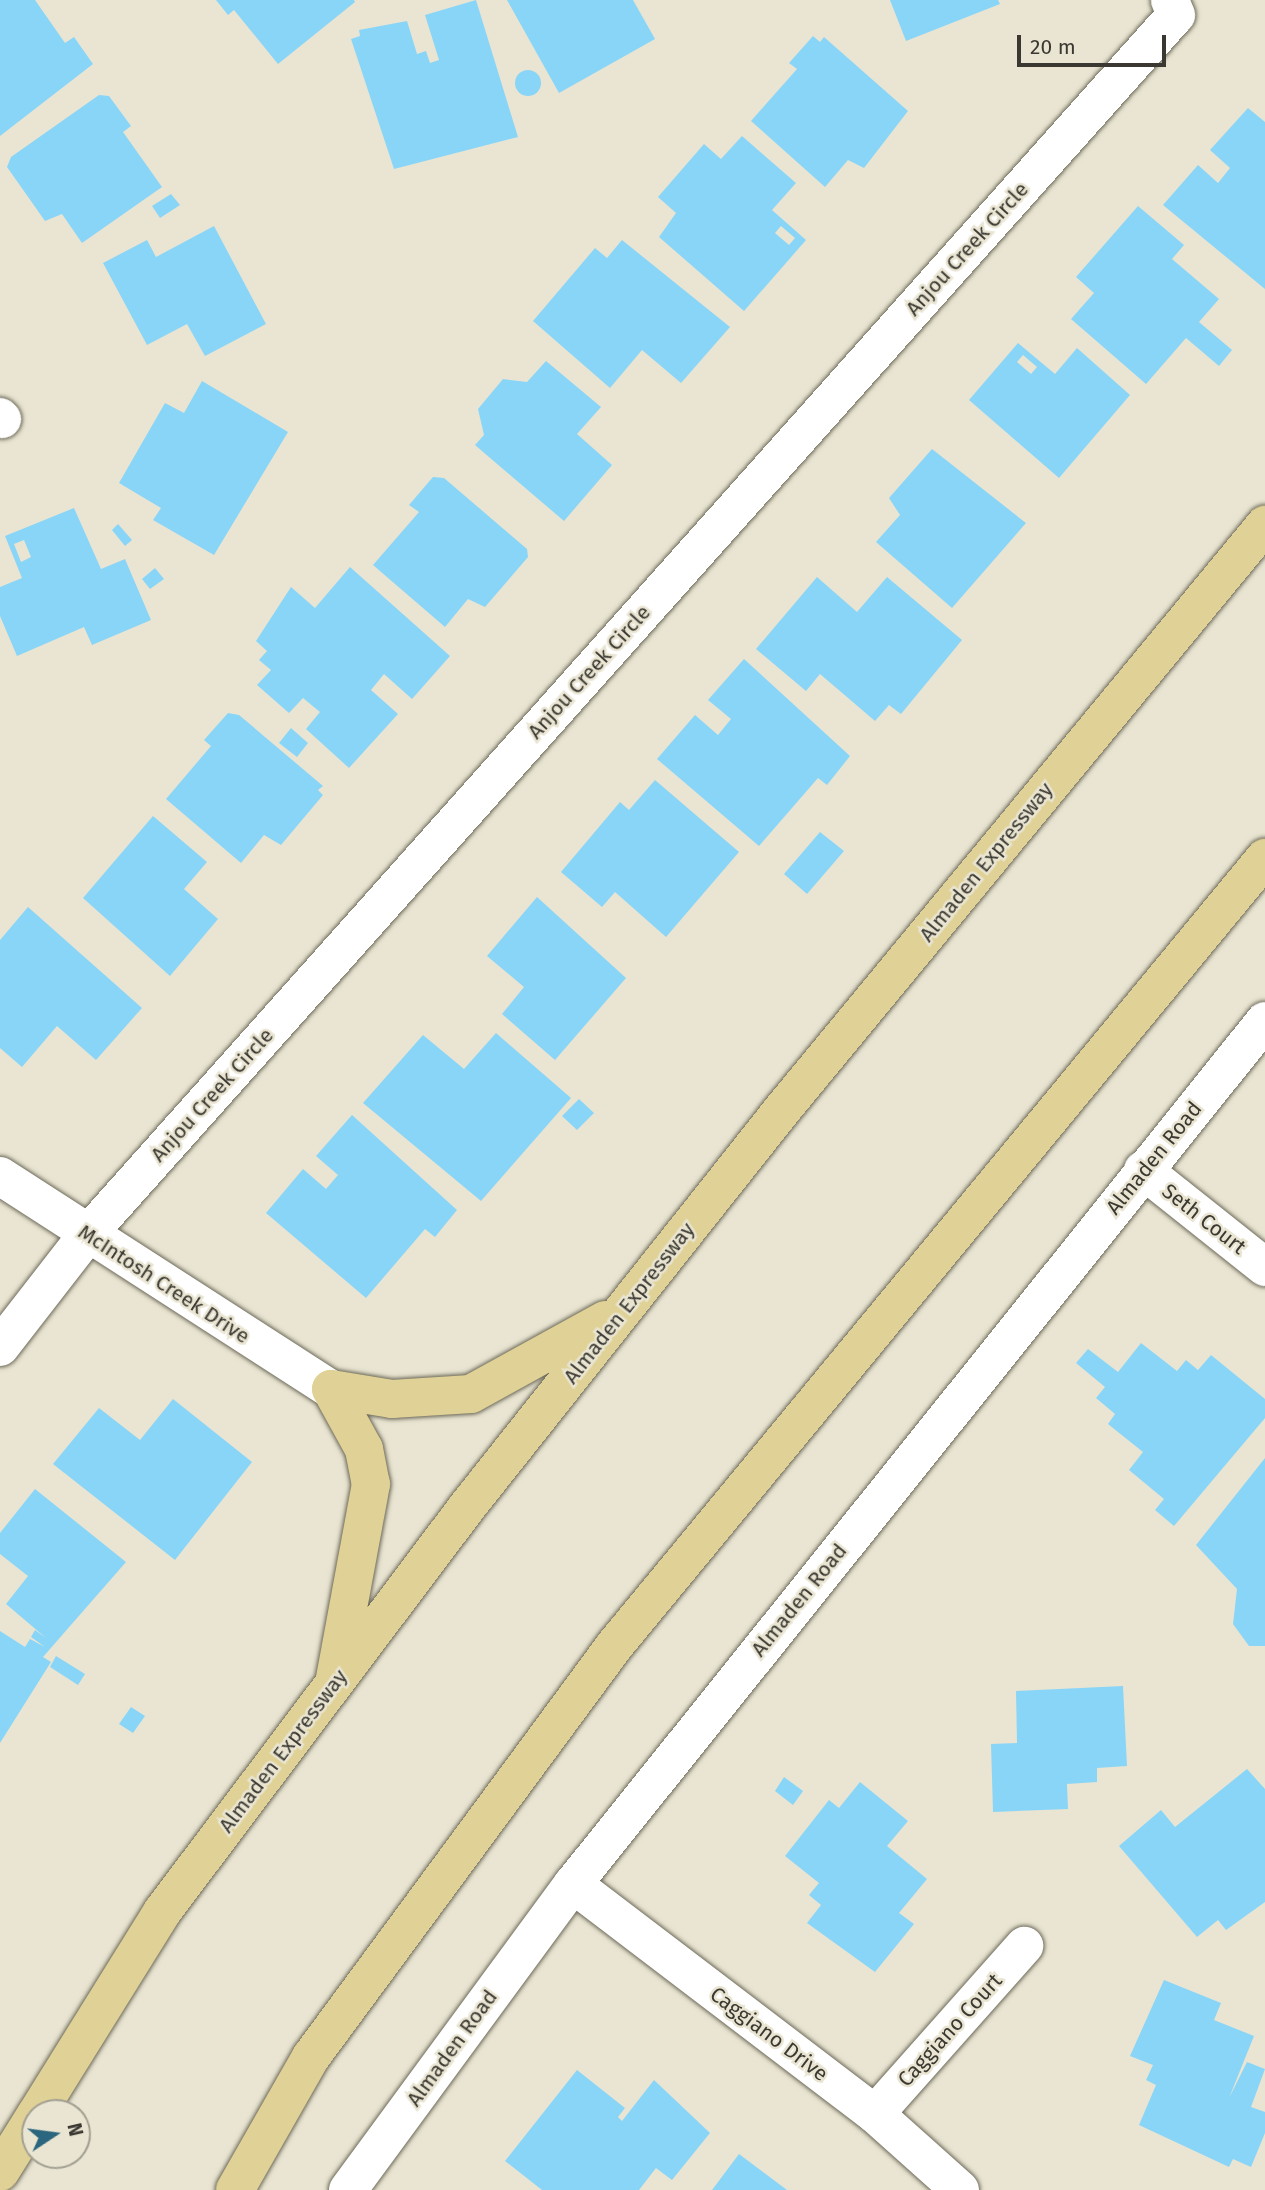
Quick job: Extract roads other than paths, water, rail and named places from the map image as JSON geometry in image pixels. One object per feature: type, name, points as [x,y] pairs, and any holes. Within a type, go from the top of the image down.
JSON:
[{"type":"main road","name":"Almaden Expressway","points":[[46,2099],[162,1912],[625,1308],[1265,525]]},
{"type":"main road","points":[[235,2190],[311,2057],[607,1656],[1265,858]]},
{"type":"main road","points":[[331,1389],[392,1399],[471,1394],[625,1308]]},
{"type":"main road","points":[[331,1389],[364,1449],[371,1484],[335,1683]]},
{"type":"main road","name":"Almaden Expressway","points":[[0,2172],[21,2139]]},
{"type":"street","name":"Anjou Creek Circle","points":[[0,1347],[87,1235],[1175,15],[1170,0]]},
{"type":"street","name":"Almaden Road","points":[[348,2190],[573,1884],[1265,1021]]},
{"type":"street","name":"Seth Court","points":[[1143,1170],[1265,1267]]},
{"type":"street","name":"McIntosh Creek Drive","points":[[0,1176],[87,1235],[331,1389]]},
{"type":"street","name":"Caggiano Drive","points":[[573,1884],[875,2115],[960,2190]]},
{"type":"street","name":"Caggiano Court","points":[[875,2115],[1024,1946]]}]
